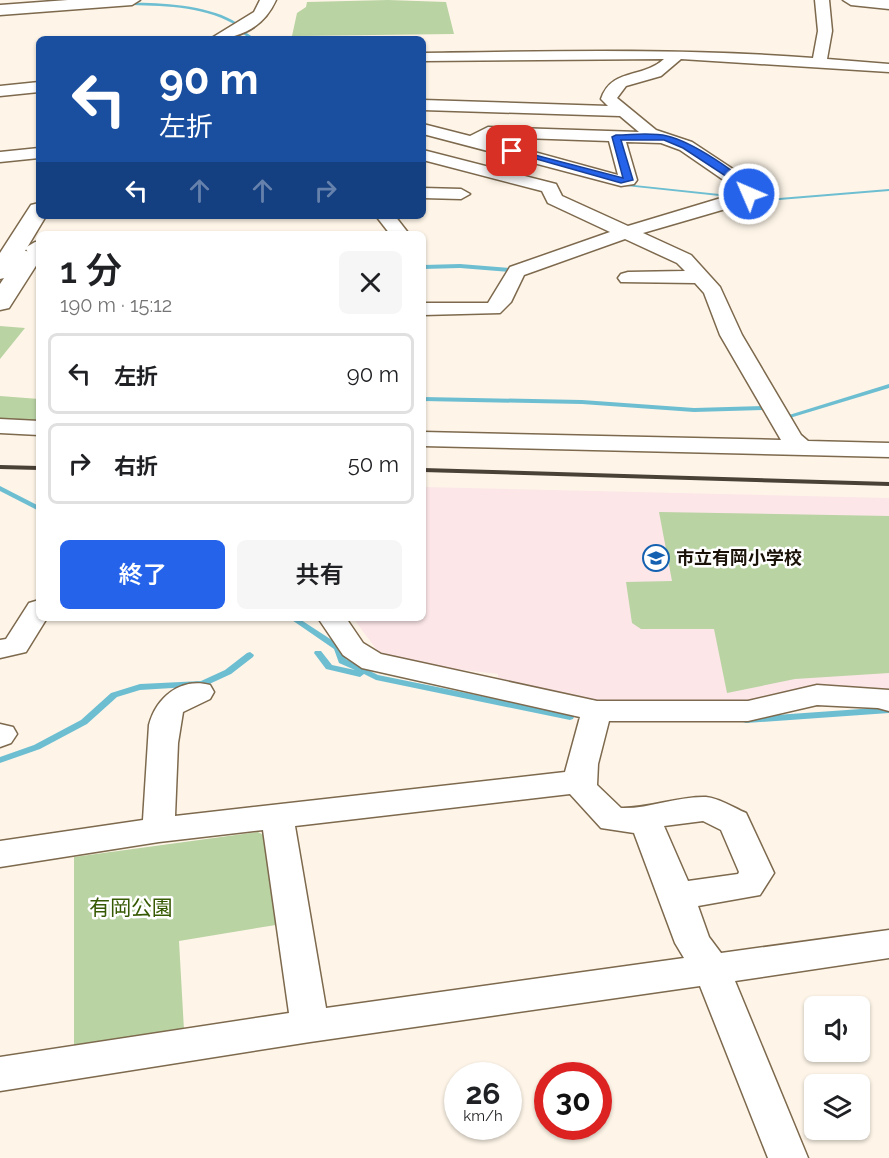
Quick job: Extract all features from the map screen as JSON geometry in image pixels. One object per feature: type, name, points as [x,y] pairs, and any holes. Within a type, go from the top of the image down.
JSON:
[{"type":"street","points":[[0,10],[132,0]]},
{"type":"street","points":[[225,36],[254,20],[264,10],[268,0]]},
{"type":"street","points":[[819,63],[825,31],[822,0]]},
{"type":"street","points":[[852,0],[889,4]]},
{"type":"street","points":[[525,72],[533,55]]},
{"type":"street","points":[[572,71],[603,55]]},
{"type":"street","points":[[426,309],[493,309],[500,303],[514,272],[627,232],[745,198],[750,192],[745,185],[686,146],[650,133],[620,111],[609,99],[612,89],[636,76],[653,74],[677,55]]},
{"type":"street","points":[[426,57],[677,55],[889,69]]},
{"type":"street","points":[[484,106],[486,86]]},
{"type":"street","points":[[0,91],[36,87]]},
{"type":"street","points":[[426,105],[484,106],[535,102],[620,111]]},
{"type":"street","points":[[426,130],[621,181],[628,180],[616,137]]},
{"type":"street","points":[[472,141],[488,132],[665,138]]},
{"type":"street","points":[[0,157],[36,153]]},
{"type":"street","points":[[426,156],[550,188],[554,199],[684,259],[713,291],[731,335],[792,439],[802,448]]},
{"type":"street","points":[[426,193],[460,194]]},
{"type":"street","points":[[0,240],[15,221],[36,204]]},
{"type":"street","points":[[0,272],[36,215]]},
{"type":"street","points":[[388,219],[398,231]]},
{"type":"street","points":[[0,303],[36,248]]},
{"type":"street","points":[[628,278],[701,277]]},
{"type":"street","points":[[0,426],[36,428]]},
{"type":"street","points":[[426,439],[889,450]]},
{"type":"street","points":[[0,649],[16,646],[36,614]]},
{"type":"street","points":[[326,621],[353,650],[372,662],[597,711],[748,711],[817,695],[887,699]]},
{"type":"street","points":[[159,830],[159,768],[165,717],[171,705],[199,692]]},
{"type":"street","points":[[597,711],[588,746],[581,759],[580,782],[585,792],[613,820],[646,821],[655,815],[707,809],[734,822],[757,873],[748,886],[677,896]]},
{"type":"street","points":[[0,854],[159,830],[580,782]]},
{"type":"street","points":[[277,816],[310,1026]]},
{"type":"street","points":[[646,821],[677,896],[693,943],[712,969],[788,1158]]},
{"type":"street","points":[[0,1074],[310,1026],[889,944]]},
{"type":"shaded area","name":"市立有岡小学校","points":[[426,487],[889,498],[889,689],[806,691],[759,705],[599,708],[497,688],[498,674],[385,661],[355,621],[426,621]]},
{"type":"green space","points":[[388,0],[446,2],[454,34],[292,36],[297,13],[306,7],[307,2]]},
{"type":"green space","points":[[0,326],[25,328],[0,359]]},
{"type":"green space","points":[[0,396],[36,399],[36,422],[0,420]]},
{"type":"green space","points":[[659,512],[889,516],[889,673],[795,679],[727,693],[714,629],[641,629],[632,623],[626,582],[672,581]]},
{"type":"green space","name":"有岡公園","points":[[258,832],[269,838],[282,924],[179,941],[184,1030],[74,1049],[74,857]]},
{"type":"waterway","points":[[126,4],[166,5],[198,10],[213,13],[235,23]]},
{"type":"waterway","points":[[244,33],[249,36]]},
{"type":"waterway","points":[[617,184],[767,200],[889,190]]},
{"type":"waterway","points":[[426,267],[460,266],[510,270]]},
{"type":"waterway","points":[[791,416],[889,386]]},
{"type":"waterway","points":[[426,399],[582,402],[694,410],[763,408]]},
{"type":"waterway","points":[[0,488],[36,507]]},
{"type":"waterway","points":[[298,621],[338,648],[342,661],[376,677],[570,717]]},
{"type":"waterway","points":[[318,653],[329,667],[360,674]]},
{"type":"waterway","points":[[0,760],[37,747],[84,722],[114,695],[140,687],[202,684],[228,672],[250,655]]},
{"type":"waterway","points":[[746,720],[889,710]]},
{"type":"railway","points":[[0,467],[36,468]]},
{"type":"railway","points":[[426,470],[889,484]]},
{"type":"place","name":"市立有岡小学校","points":[[656,558]]},
{"type":"route","points":[[512,151],[621,181],[628,180],[616,137],[665,138],[686,146],[745,185],[749,188],[749,194]]}]
